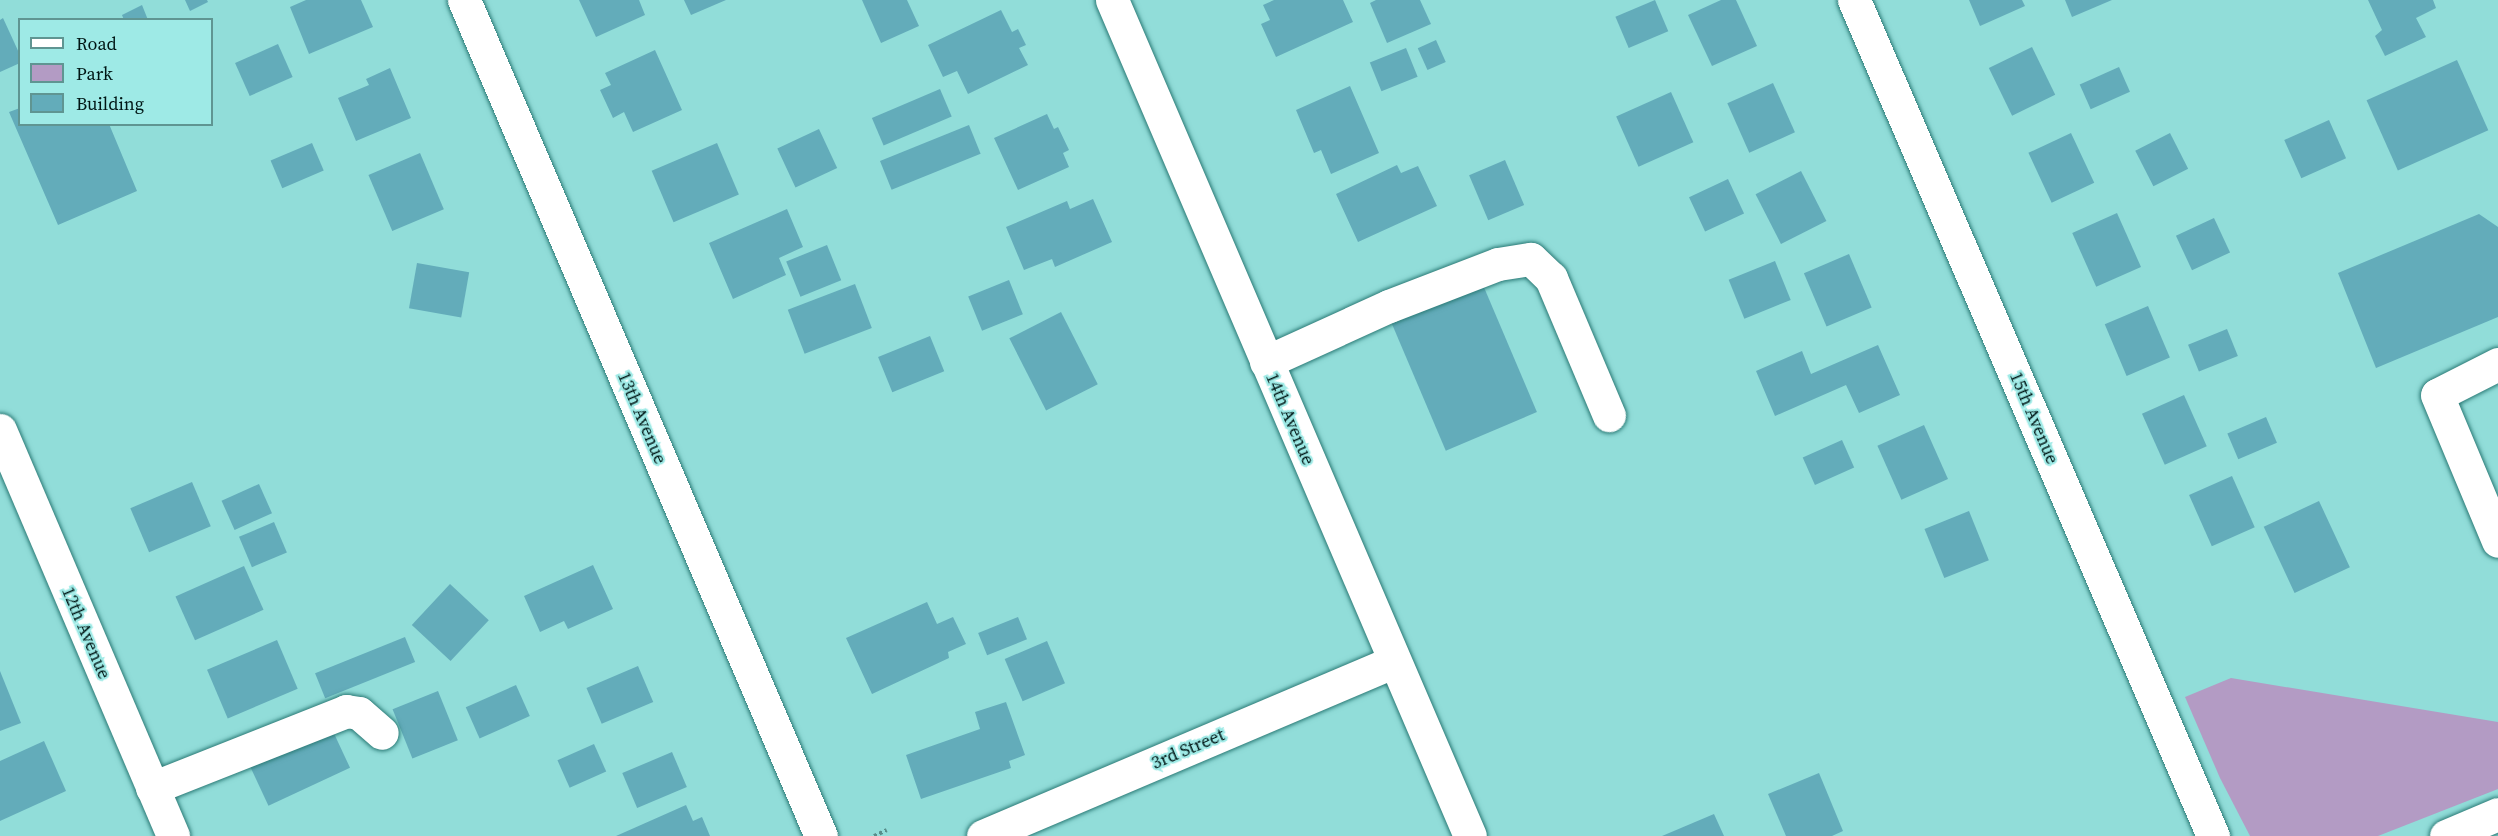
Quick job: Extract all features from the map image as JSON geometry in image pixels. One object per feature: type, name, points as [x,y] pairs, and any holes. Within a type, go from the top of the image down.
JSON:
[{"type":"street","name":"13th Avenue","points":[[464,0],[821,836]]},
{"type":"street","name":"14th Avenue","points":[[1112,0],[1393,662],[1470,836]]},
{"type":"street","name":"15th Avenue","points":[[1854,0],[2213,836]]},
{"type":"street","points":[[1266,362],[1389,306],[1498,264],[1531,259],[1551,278],[1610,415]]},
{"type":"street","points":[[2498,364],[2437,395],[2498,541]]},
{"type":"street","name":"12th Avenue","points":[[0,430],[173,836]]},
{"type":"street","name":"3rd Street","points":[[983,836],[1393,662]]},
{"type":"street","points":[[152,788],[346,711],[358,713],[382,733]]},
{"type":"street","points":[[2446,836],[2498,814]]},
{"type":"path","points":[[874,836],[887,831]]},
{"type":"green space","points":[[2231,678],[2498,722],[2498,789],[2378,836],[2250,836],[2220,778],[2185,697]]},
{"type":"building","points":[[185,0],[207,0],[208,2],[190,11]]},
{"type":"building","points":[[306,0],[361,0],[373,27],[309,54],[290,7]]},
{"type":"building","points":[[579,0],[639,0],[645,15],[596,37]]},
{"type":"building","points":[[684,0],[726,0],[691,15]]},
{"type":"building","points":[[862,0],[907,0],[919,26],[881,43]]},
{"type":"building","points":[[1274,0],[1343,0],[1353,22],[1276,57],[1261,24],[1270,20],[1263,5]]},
{"type":"building","points":[[1376,0],[1420,0],[1431,24],[1387,43],[1370,3]]},
{"type":"building","points":[[1655,0],[1668,31],[1629,48],[1615,17]]},
{"type":"building","points":[[1721,0],[1736,0],[1757,46],[1712,66],[1688,15]]},
{"type":"building","points":[[1969,0],[2022,0],[2025,6],[1980,26]]},
{"type":"building","points":[[2065,0],[2112,0],[2072,17]]},
{"type":"building","points":[[2368,0],[2433,0],[2436,8],[2416,18],[2426,37],[2385,56],[2375,36],[2382,30]]},
{"type":"building","points":[[142,5],[147,18],[123,18],[122,15]]},
{"type":"building","points":[[1001,10],[1012,32],[1018,29],[1026,45],[1019,48],[1028,65],[968,94],[957,71],[943,77],[928,45]]},
{"type":"building","points":[[3,18],[18,51],[18,64],[0,72],[0,20]]},
{"type":"building","points":[[1436,40],[1446,62],[1427,70],[1418,48]]},
{"type":"building","points":[[278,44],[293,77],[250,96],[235,63]]},
{"type":"building","points":[[2032,47],[2055,95],[2012,116],[1989,68]]},
{"type":"building","points":[[1406,48],[1418,77],[1381,91],[1370,63]]},
{"type":"building","points":[[655,50],[682,110],[633,132],[624,112],[613,118],[600,90],[611,85],[605,73]]},
{"type":"building","points":[[2457,60],[2488,130],[2398,171],[2367,100]]},
{"type":"building","points":[[2119,67],[2130,92],[2091,109],[2080,84]]},
{"type":"building","points":[[390,68],[411,118],[356,141],[338,98],[369,85],[366,79]]},
{"type":"building","points":[[1773,83],[1795,132],[1749,153],[1727,103]]},
{"type":"building","points":[[1350,86],[1379,153],[1331,174],[1321,150],[1314,153],[1296,110]]},
{"type":"building","points":[[940,89],[952,117],[884,146],[872,118]]},
{"type":"building","points":[[1671,92],[1693,142],[1639,167],[1616,116]]},
{"type":"building","points":[[18,109],[18,126],[110,126],[137,191],[58,225],[9,112]]},
{"type":"building","points":[[1047,114],[1054,129],[1058,127],[1069,150],[1063,153],[1069,167],[1018,190],[994,138]]},
{"type":"building","points":[[2329,120],[2346,158],[2301,178],[2284,140]]},
{"type":"building","points":[[969,125],[981,154],[892,190],[880,161]]},
{"type":"building","points":[[819,129],[837,168],[795,187],[777,148]]},
{"type":"building","points":[[2071,133],[2094,183],[2052,203],[2028,153]]},
{"type":"building","points":[[2170,133],[2188,169],[2153,186],[2135,151]]},
{"type":"building","points":[[312,143],[324,171],[282,188],[271,161]]},
{"type":"building","points":[[717,143],[739,195],[674,222],[652,171]]},
{"type":"building","points":[[420,153],[444,209],[392,231],[368,175]]},
{"type":"building","points":[[1505,160],[1524,205],[1488,220],[1469,175]]},
{"type":"building","points":[[1397,165],[1401,173],[1418,166],[1437,206],[1358,242],[1336,194]]},
{"type":"building","points":[[1801,171],[1826,221],[1781,244],[1756,194]]},
{"type":"building","points":[[1728,179],[1744,213],[1705,232],[1689,197]]},
{"type":"building","points":[[1093,199],[1112,242],[1055,267],[1052,259],[1024,270],[1006,227],[1067,201],[1070,209]]},
{"type":"building","points":[[787,209],[803,247],[779,258],[786,275],[733,299],[709,243]]},
{"type":"building","points":[[2117,213],[2141,267],[2096,287],[2072,233]]},
{"type":"building","points":[[2479,214],[2498,227],[2498,317],[2376,368],[2338,273]]},
{"type":"building","points":[[2214,218],[2230,252],[2192,270],[2176,236]]},
{"type":"building","points":[[827,245],[841,280],[800,297],[786,261]]},
{"type":"building","points":[[1849,254],[1872,307],[1827,327],[1804,273]]},
{"type":"building","points":[[1775,261],[1791,300],[1744,319],[1729,280]]},
{"type":"building","points":[[417,263],[469,272],[461,318],[409,308]]},
{"type":"building","points":[[1009,280],[1023,314],[982,331],[968,296]]},
{"type":"building","points":[[855,284],[872,328],[805,354],[788,310]]},
{"type":"building","points":[[1483,285],[1537,412],[1446,451],[1392,324]]},
{"type":"building","points":[[2148,306],[2170,358],[2127,376],[2105,324]]},
{"type":"building","points":[[1061,312],[1098,384],[1046,411],[1009,338]]},
{"type":"building","points":[[2227,329],[2238,356],[2199,372],[2188,345]]},
{"type":"building","points":[[930,336],[944,371],[892,392],[878,357]]},
{"type":"building","points":[[1878,345],[1900,395],[1859,413],[1846,385],[1775,416],[1756,371],[1802,351],[1811,374]]},
{"type":"building","points":[[2184,395],[2207,446],[2165,465],[2142,414]]},
{"type":"building","points":[[2266,417],[2277,443],[2238,459],[2227,433]]},
{"type":"building","points":[[1924,425],[1948,479],[1901,500],[1877,446]]},
{"type":"building","points":[[1842,440],[1854,467],[1815,485],[1803,457]]},
{"type":"building","points":[[2232,476],[2255,527],[2212,546],[2189,495]]},
{"type":"building","points":[[192,482],[211,526],[149,552],[130,508]]},
{"type":"building","points":[[259,484],[272,513],[235,530],[222,501]]},
{"type":"building","points":[[2319,501],[2350,567],[2295,593],[2264,527]]},
{"type":"building","points":[[1969,511],[1989,560],[1944,578],[1924,529]]},
{"type":"building","points":[[274,522],[287,552],[252,567],[239,537]]},
{"type":"building","points":[[593,565],[613,609],[568,629],[564,621],[540,632],[524,596]]},
{"type":"building","points":[[244,566],[264,610],[195,640],[175,597]]},
{"type":"building","points":[[450,584],[489,620],[451,661],[412,625]]},
{"type":"building","points":[[927,602],[937,624],[953,617],[966,644],[948,652],[949,658],[872,694],[846,638]]},
{"type":"building","points":[[1018,617],[1027,639],[987,655],[978,633]]},
{"type":"building","points":[[405,637],[415,662],[325,698],[315,673]]},
{"type":"building","points":[[277,640],[298,689],[228,718],[207,670]]},
{"type":"building","points":[[1047,641],[1065,683],[1023,701],[1005,659]]},
{"type":"building","points":[[638,666],[653,702],[602,724],[586,688]]},
{"type":"building","points":[[0,671],[21,723],[0,731]]},
{"type":"building","points":[[516,685],[530,716],[480,738],[466,707]]},
{"type":"building","points":[[438,691],[458,740],[412,758],[393,709]]},
{"type":"building","points":[[1006,702],[1025,755],[1009,761],[1011,768],[921,799],[906,755],[980,729],[975,712]]},
{"type":"building","points":[[331,727],[350,768],[268,806],[249,765]]},
{"type":"building","points":[[44,741],[66,791],[0,821],[0,761]]},
{"type":"building","points":[[594,744],[606,771],[570,788],[557,760]]},
{"type":"building","points":[[672,752],[687,787],[637,808],[622,773]]},
{"type":"building","points":[[1819,773],[1843,831],[1832,836],[1786,836],[1768,794]]},
{"type":"building","points":[[686,805],[693,821],[702,817],[710,836],[616,836]]},
{"type":"building","points":[[1714,814],[1724,836],[1662,836]]}]
